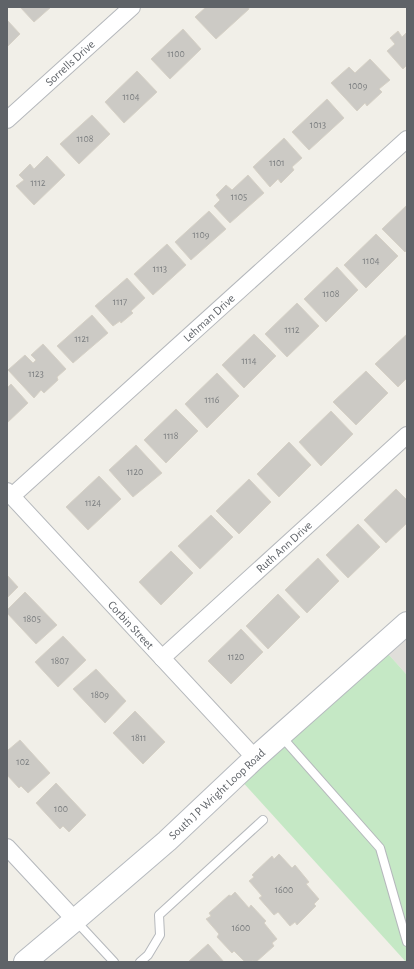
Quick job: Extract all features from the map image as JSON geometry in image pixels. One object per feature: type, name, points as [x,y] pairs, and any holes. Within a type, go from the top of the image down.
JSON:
[{"type":"main road","name":"South J P Wright Loop Road","points":[[25,962],[76,920],[167,840],[255,758],[407,623]]},
{"type":"street","name":"Sorrells Drive","points":[[7,120],[132,7]]},
{"type":"street","name":"Lehman Drive","points":[[10,494],[407,139]]},
{"type":"street","name":"Ruth Ann Drive","points":[[162,658],[407,435]]},
{"type":"street","name":"Corbin Street","points":[[10,494],[255,758]]},
{"type":"street","points":[[7,847],[76,920]]},
{"type":"lane","points":[[280,736],[380,848],[407,942]]},
{"type":"lane","points":[[140,962],[148,954],[160,935],[159,915],[263,820]]},
{"type":"lane","points":[[76,920],[114,962]]},
{"type":"shaded area","points":[[407,623],[407,675],[381,646]]},
{"type":"green space","points":[[381,646],[407,675],[407,962],[229,767]]},
{"type":"building","points":[[20,7],[51,7],[34,22]]},
{"type":"building","points":[[206,7],[248,7],[249,9],[216,39],[195,17]]},
{"type":"building","points":[[7,20],[20,34],[7,47]]},
{"type":"building","points":[[183,29],[201,49],[170,79],[151,59]]},
{"type":"building","points":[[398,31],[402,37],[407,32],[407,65],[403,69],[387,51],[395,44],[390,38]]},
{"type":"building","points":[[370,59],[390,80],[379,89],[382,92],[367,106],[365,103],[357,111],[331,83],[349,67],[355,73]]},
{"type":"building","points":[[137,71],[157,92],[124,123],[105,102]]},
{"type":"building","points":[[327,99],[344,118],[309,150],[292,132]]},
{"type":"building","points":[[92,115],[110,134],[79,164],[60,144]]},
{"type":"building","points":[[284,138],[302,158],[292,167],[294,170],[281,183],[278,179],[270,187],[253,167]]},
{"type":"building","points":[[47,156],[65,175],[34,205],[16,186],[24,180],[19,175],[30,164],[34,169]]},
{"type":"building","points":[[248,175],[264,193],[230,223],[214,206],[220,200],[216,195],[226,185],[232,190]]},
{"type":"building","points":[[407,205],[407,250],[405,252],[382,229]]},
{"type":"building","points":[[209,211],[226,229],[191,260],[175,242]]},
{"type":"building","points":[[376,234],[398,256],[366,288],[344,265]]},
{"type":"building","points":[[167,244],[186,265],[153,295],[134,274]]},
{"type":"building","points":[[337,267],[358,290],[326,322],[304,299]]},
{"type":"building","points":[[127,278],[145,298],[131,311],[133,313],[121,323],[120,321],[113,326],[95,306]]},
{"type":"building","points":[[297,303],[319,326],[287,357],[265,334]]},
{"type":"building","points":[[92,315],[108,333],[73,363],[57,346]]},
{"type":"building","points":[[254,334],[276,356],[244,388],[222,365]]},
{"type":"building","points":[[407,334],[407,378],[398,387],[375,364]]},
{"type":"building","points":[[43,344],[66,369],[57,377],[58,380],[44,393],[41,390],[34,398],[8,370],[25,355],[33,363],[36,360],[31,355]]},
{"type":"building","points":[[366,371],[388,393],[356,425],[333,402]]},
{"type":"building","points":[[217,373],[239,396],[207,428],[185,404]]},
{"type":"building","points":[[11,384],[28,403],[7,423],[7,388]]},
{"type":"building","points":[[176,409],[198,431],[166,463],[144,440]]},
{"type":"building","points":[[331,411],[353,434],[321,466],[299,442]]},
{"type":"building","points":[[289,442],[311,465],[279,497],[257,474]]},
{"type":"building","points":[[136,445],[162,473],[133,497],[109,470]]},
{"type":"building","points":[[99,476],[121,499],[88,530],[66,507]]},
{"type":"building","points":[[249,479],[271,502],[239,534],[216,511]]},
{"type":"building","points":[[396,489],[407,500],[407,523],[386,543],[364,520]]},
{"type":"building","points":[[211,515],[233,537],[200,569],[178,546]]},
{"type":"building","points":[[358,524],[380,547],[348,578],[326,555]]},
{"type":"building","points":[[171,551],[193,573],[161,605],[139,582]]},
{"type":"building","points":[[318,558],[339,581],[307,613],[285,590]]},
{"type":"building","points":[[7,575],[18,587],[7,598]]},
{"type":"building","points":[[25,592],[57,625],[36,644],[7,613],[7,610]]},
{"type":"building","points":[[278,594],[300,617],[268,649],[246,626]]},
{"type":"building","points":[[241,629],[263,652],[231,684],[208,661]]},
{"type":"building","points":[[63,636],[86,660],[58,687],[35,662]]},
{"type":"building","points":[[96,669],[126,701],[105,723],[73,689]]},
{"type":"building","points":[[135,711],[165,742],[143,764],[113,733]]},
{"type":"building","points":[[20,740],[50,773],[28,793],[21,786],[19,788],[7,775],[7,751]]},
{"type":"building","points":[[56,783],[86,815],[69,832],[63,826],[60,829],[36,803]]},
{"type":"building","points":[[279,854],[292,868],[295,865],[309,882],[306,884],[319,899],[314,904],[316,906],[297,925],[295,922],[290,926],[278,912],[274,915],[259,898],[262,896],[249,881],[254,877],[252,875],[272,856],[274,859]]},
{"type":"building","points":[[235,892],[249,908],[251,905],[266,921],[264,923],[277,939],[272,943],[274,946],[256,962],[245,962],[234,951],[232,953],[217,937],[219,934],[206,919],[211,916],[209,913],[229,895],[231,896]]},
{"type":"building","points":[[208,944],[224,962],[188,962]]}]
